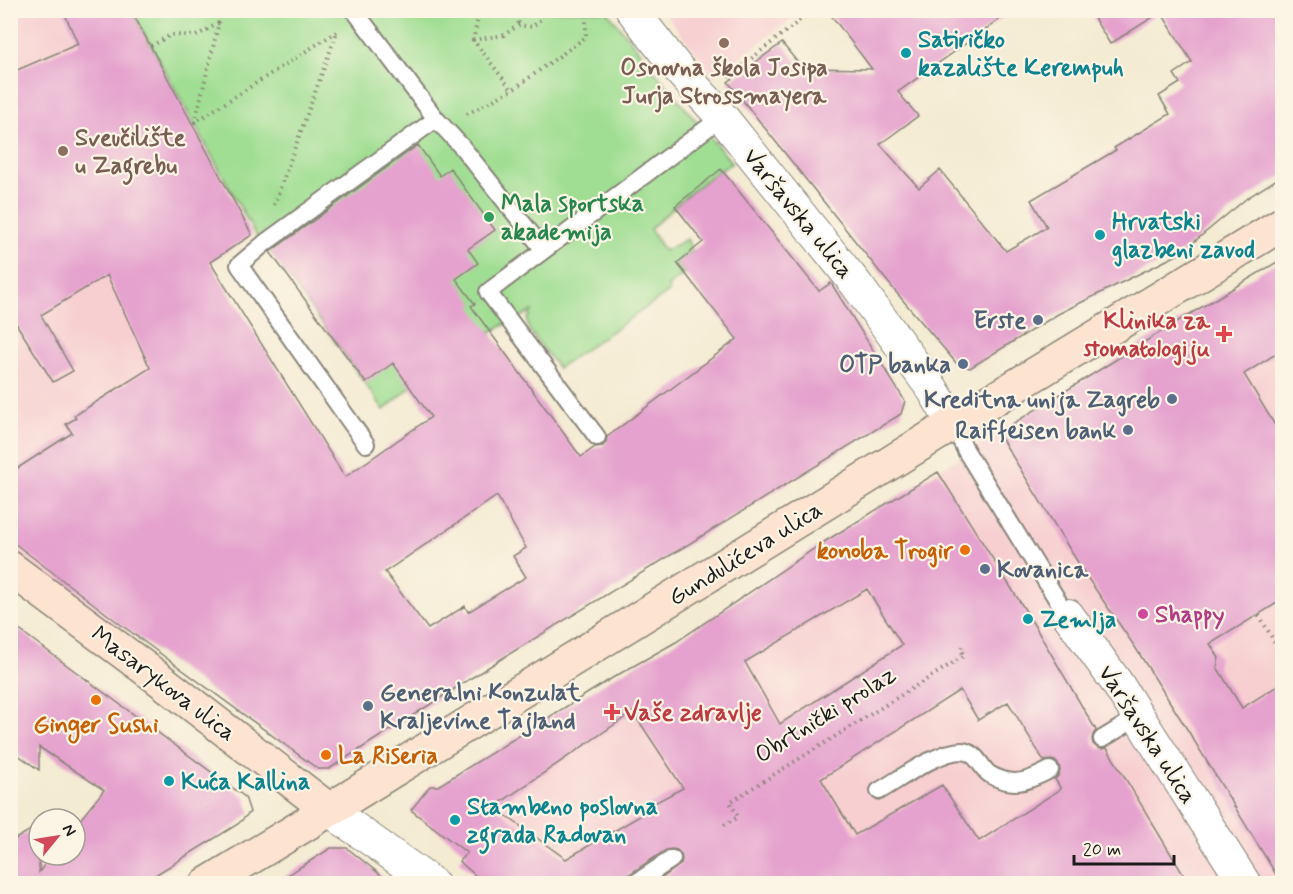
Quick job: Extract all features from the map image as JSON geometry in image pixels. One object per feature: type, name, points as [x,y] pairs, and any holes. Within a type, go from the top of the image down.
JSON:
[{"type":"street","name":"Varšavska ulica","points":[[632,10],[678,69],[722,117],[856,284],[933,390],[953,424]]},
{"type":"street","name":"Gundulićeva ulica","points":[[207,884],[1282,224]]},
{"type":"street","name":"Masarykova ulica","points":[[10,568],[158,678],[329,810],[433,884]]},
{"type":"street","name":"Varšavska ulica","points":[[1063,608],[1117,683],[1242,882]]},
{"type":"lane","points":[[358,14],[436,119],[462,147],[544,250]]},
{"type":"lane","points":[[597,437],[488,292],[722,117]]},
{"type":"lane","points":[[366,444],[238,265],[266,242],[436,119]]},
{"type":"lane","points":[[953,424],[966,451],[1063,608]]},
{"type":"lane","points":[[1102,739],[1138,717]]},
{"type":"lane","points":[[879,791],[926,763],[949,753],[962,751],[970,753],[979,760],[988,774],[1012,783],[1028,781],[1050,770]]},
{"type":"lane","points":[[634,884],[672,859]]},
{"type":"path","points":[[222,10],[195,122],[337,31],[358,14]]},
{"type":"path","points":[[473,40],[480,10]]},
{"type":"path","points":[[515,10],[519,25]]},
{"type":"path","points":[[473,40],[504,35],[519,25],[532,27],[543,17],[542,10]]},
{"type":"path","points":[[436,119],[469,114],[512,90],[586,37],[586,10]]},
{"type":"path","points":[[725,79],[813,10]]},
{"type":"path","points":[[151,46],[171,35],[196,36],[219,22]]},
{"type":"path","points":[[266,242],[267,223],[337,31]]},
{"type":"path","points":[[473,40],[512,90]]},
{"type":"path","points":[[1259,615],[1282,654]]},
{"type":"path","name":"Obrtnički prolaz","points":[[723,825],[738,817],[730,802],[964,656],[961,650],[964,644]]},
{"type":"shaded area","points":[[10,11],[63,11],[116,133],[170,303],[125,627],[116,636],[11,556]]},
{"type":"shaded area","name":"Osnovna škola Josipa Jurja Strossmayera","points":[[663,11],[803,11],[714,76]]},
{"type":"shaded area","points":[[1282,259],[1282,883],[485,883],[459,862],[466,853],[411,810],[433,782],[439,786],[676,642],[824,542]]},
{"type":"green space","points":[[132,11],[607,11],[732,163],[700,185],[650,229],[664,251],[687,239],[692,251],[677,263],[685,273],[668,286],[669,292],[558,368],[529,330],[527,320],[532,311],[490,332],[410,388],[384,410],[254,232]]},
{"type":"building","points":[[63,10],[131,10],[252,235],[210,262],[345,477],[431,417],[393,363],[366,383],[270,252],[418,145],[440,176],[450,168],[495,230],[468,249],[478,263],[456,279],[475,304],[471,306],[581,457],[595,447],[603,446],[607,437],[737,339],[677,263],[703,242],[675,206],[721,169],[819,291],[831,283],[905,401],[901,414],[498,661],[329,769],[318,769],[10,540],[10,473],[72,433],[66,424],[76,418],[74,416],[150,368],[107,275],[41,315],[73,371],[53,382],[10,314],[10,73],[78,44]],"holes":[[[497,496],[526,548],[513,556],[526,577],[468,612],[465,606],[428,629],[385,572]]]},
{"type":"building","points":[[827,10],[1013,10],[898,92],[918,116],[880,144],[919,188],[940,170],[1006,251],[1047,227],[1031,200],[1116,150],[1114,148],[1170,114],[1159,96],[1180,83],[1174,74],[1192,62],[1161,12],[1110,44],[1089,10],[1282,10],[1282,176],[1247,198],[1179,254],[1058,314],[970,368],[958,365],[895,291],[728,82],[782,43],[802,68],[872,69]]},
{"type":"building","points":[[1282,259],[1282,350],[1244,374],[1282,437],[1282,600],[1210,644],[1219,658],[1217,667],[1242,708],[1282,683],[1282,884],[1187,729],[1087,577],[998,433]]},
{"type":"building","points":[[938,472],[1027,613],[1096,730],[1092,739],[1093,744],[1098,748],[1107,748],[1189,884],[654,884],[681,864],[681,854],[672,849],[666,850],[628,875],[624,884],[485,884],[459,861],[467,853],[411,810],[430,786],[438,786],[614,677],[676,642],[824,542]],"holes":[[[867,589],[902,645],[780,724],[745,662]],[[960,690],[978,720],[1008,702],[1044,761],[1055,761],[1059,765],[1060,771],[1055,779],[1061,789],[979,841],[942,785],[855,835],[821,779]],[[633,712],[683,788],[643,809],[645,813],[566,859],[494,807]]]},
{"type":"building","points":[[10,623],[245,797],[250,812],[238,824],[138,884],[10,884],[10,842],[27,832],[27,867],[39,867],[39,872],[43,867],[87,867],[87,811],[104,790],[39,747],[39,770],[10,749]]},
{"type":"building","points":[[331,848],[347,848],[392,884],[273,884]]},
{"type":"place","name":"Osnovna škola Josipa Jurja Strossmayera","points":[[724,43]]},
{"type":"place","name":"Satiričko kazalište Kerempuh","points":[[906,53]]},
{"type":"place","name":"Sveučilište u Zagrebu","points":[[63,151]]},
{"type":"place","name":"Mala sportska akademija","points":[[489,217]]},
{"type":"place","name":"Hrvatski glazbeni zavod","points":[[1100,235]]},
{"type":"place","name":"Erste","points":[[1038,320]]},
{"type":"place","name":"Klinika za stomatologiju","points":[[1224,334]]},
{"type":"place","name":"OTP banka","points":[[963,364]]},
{"type":"place","name":"Kreditna unija Zagreb","points":[[1172,399]]},
{"type":"place","name":"Raiffeisen bank","points":[[1128,430]]},
{"type":"place","name":"konoba Trogir","points":[[965,550]]},
{"type":"place","name":"Kovanica","points":[[985,569]]},
{"type":"place","name":"Shappy","points":[[1143,614]]},
{"type":"place","name":"Zemlja","points":[[1028,619]]},
{"type":"place","name":"Ginger Sushi","points":[[96,700]]},
{"type":"place","name":"Generalni Konzulat Kraljevine Tajland","points":[[368,706]]},
{"type":"place","name":"Vaše zdravlje","points":[[612,712]]},
{"type":"place","name":"La Riseria","points":[[326,755]]},
{"type":"place","name":"Kuća Kallina","points":[[169,781]]},
{"type":"place","name":"Stambeno poslovna zgrada Radovan","points":[[455,820]]}]
